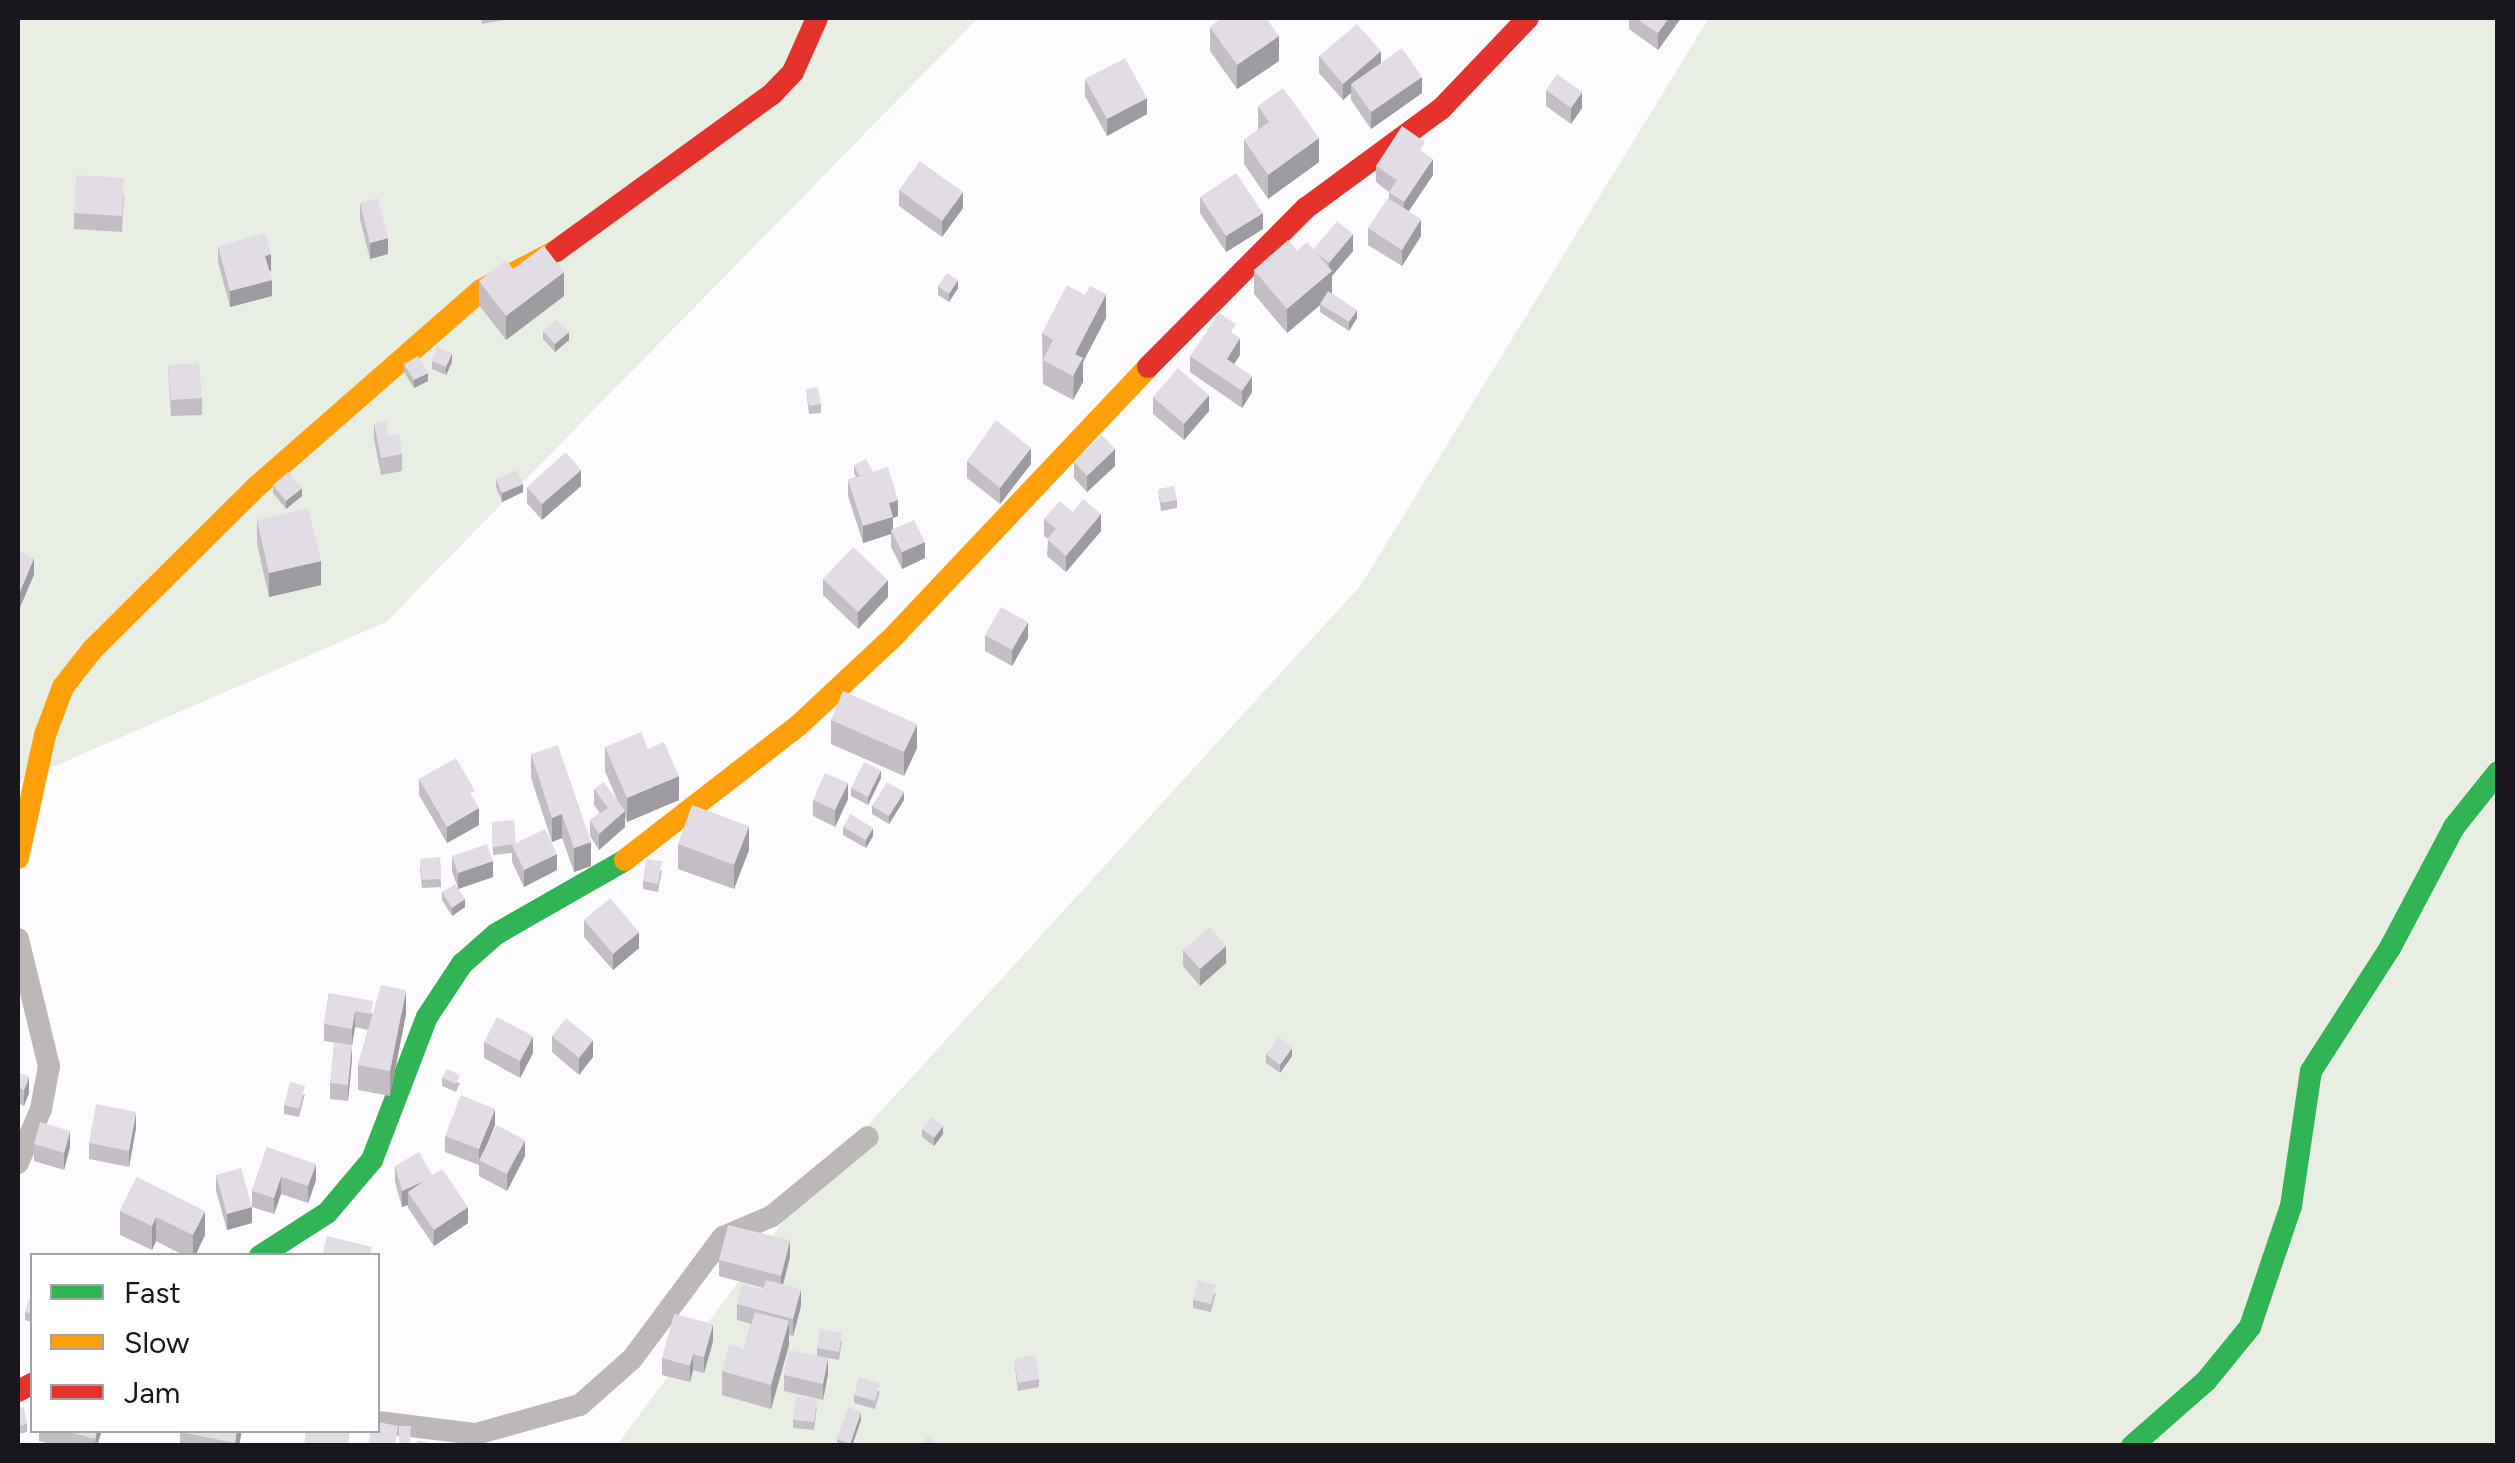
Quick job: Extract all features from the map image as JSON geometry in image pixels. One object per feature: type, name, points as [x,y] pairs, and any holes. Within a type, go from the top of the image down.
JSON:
[{"type":"street","points":[[18,858],[45,736],[63,688],[92,650],[254,488],[480,290],[558,250],[772,94],[799,62],[817,18]]},
{"type":"street","points":[[265,1253],[327,1213],[372,1160],[427,1017],[462,964],[496,934],[646,847],[800,726],[894,636],[1013,503],[1306,208],[1440,110],[1490,66],[1528,18]]},
{"type":"street","points":[[2132,1446],[2206,1381],[2250,1328],[2291,1206],[2311,1071],[2390,948],[2454,827],[2498,772]]},
{"type":"street","points":[[18,938],[49,1066],[41,1110],[18,1164]]},
{"type":"street","points":[[380,1422],[476,1434],[580,1405],[632,1359],[723,1236],[772,1216],[868,1137]]},
{"type":"shaded area","points":[[18,18],[978,18],[386,622],[18,782]]},
{"type":"shaded area","points":[[1709,18],[2497,18],[2497,1445],[616,1446],[797,1203],[1361,585]]},
{"type":"building","points":[[1221,18],[1266,18],[1279,36],[1237,65],[1210,27]]},
{"type":"building","points":[[1635,18],[1669,18],[1658,33]]},
{"type":"building","points":[[1357,24],[1381,51],[1343,84],[1319,56]]},
{"type":"building","points":[[1402,48],[1422,77],[1371,112],[1351,84]]},
{"type":"building","points":[[1125,58],[1147,98],[1107,119],[1085,79]]},
{"type":"building","points":[[1557,74],[1582,92],[1571,108],[1546,90]]},
{"type":"building","points":[[1283,88],[1319,138],[1268,175],[1244,140],[1269,122],[1258,106]]},
{"type":"building","points":[[1402,126],[1425,142],[1420,150],[1433,159],[1404,202],[1389,192],[1397,180],[1376,166]]},
{"type":"building","points":[[920,161],[963,192],[942,221],[899,190]]},
{"type":"building","points":[[1236,173],[1263,213],[1226,236],[1200,197]]},
{"type":"building","points":[[76,175],[124,178],[122,216],[74,213]]},
{"type":"building","points":[[378,198],[388,238],[370,243],[360,203]]},
{"type":"building","points":[[1388,198],[1421,219],[1402,250],[1368,228]]},
{"type":"building","points":[[1337,221],[1353,234],[1329,263],[1313,250]]},
{"type":"building","points":[[265,233],[271,254],[265,256],[272,280],[230,291],[218,246]]},
{"type":"building","points":[[1288,240],[1297,251],[1307,242],[1332,271],[1287,309],[1254,270]]},
{"type":"building","points":[[544,246],[564,272],[506,316],[479,281],[506,260],[513,269]]},
{"type":"building","points":[[947,273],[958,280],[949,294],[938,286]]},
{"type":"building","points":[[1067,285],[1085,295],[1090,286],[1106,294],[1075,354],[1083,358],[1073,376],[1043,360],[1053,340],[1042,333]]},
{"type":"building","points":[[1328,291],[1357,310],[1349,322],[1320,304]]},
{"type":"building","points":[[1219,313],[1236,324],[1231,332],[1240,338],[1227,359],[1252,376],[1242,391],[1190,356]]},
{"type":"building","points":[[557,319],[569,332],[555,344],[543,331]]},
{"type":"building","points":[[437,347],[452,353],[446,367],[432,361]]},
{"type":"building","points":[[418,356],[428,373],[414,380],[404,364]]},
{"type":"building","points":[[199,363],[202,398],[171,400],[168,365]]},
{"type":"building","points":[[1178,368],[1209,395],[1184,424],[1153,397]]},
{"type":"building","points":[[818,387],[821,404],[809,406],[806,389]]},
{"type":"building","points":[[996,420],[1031,448],[1000,488],[967,461]]},
{"type":"building","points":[[386,421],[388,436],[399,434],[402,454],[381,458],[374,423]]},
{"type":"building","points":[[1102,435],[1115,449],[1087,476],[1074,462]]},
{"type":"building","points":[[566,452],[581,470],[542,504],[527,487]]},
{"type":"building","points":[[866,459],[873,472],[859,476],[854,465]]},
{"type":"building","points":[[888,467],[898,500],[889,503],[893,517],[863,526],[848,480]]},
{"type":"building","points":[[517,470],[523,484],[502,493],[496,479]]},
{"type":"building","points":[[288,472],[302,488],[286,501],[273,485]]},
{"type":"building","points":[[1174,486],[1177,500],[1161,503],[1158,489]]},
{"type":"building","points":[[1083,499],[1101,514],[1066,556],[1047,539],[1056,529],[1044,519],[1060,501],[1073,512]]},
{"type":"building","points":[[308,508],[321,561],[269,573],[257,520]]},
{"type":"building","points":[[914,520],[925,542],[902,552],[891,530]]},
{"type":"building","points":[[853,547],[888,580],[858,612],[823,579]]},
{"type":"building","points":[[18,551],[34,558],[18,596]]},
{"type":"building","points":[[1001,607],[1028,622],[1012,650],[985,635]]},
{"type":"building","points":[[843,691],[917,724],[904,752],[831,720]]},
{"type":"building","points":[[641,732],[648,749],[664,742],[679,776],[627,798],[605,747]]},
{"type":"building","points":[[558,745],[591,842],[574,848],[562,814],[552,818],[531,754]]},
{"type":"building","points":[[456,758],[475,791],[470,793],[479,808],[447,827],[419,779]]},
{"type":"building","points":[[864,762],[881,770],[868,797],[851,788]]},
{"type":"building","points":[[825,773],[848,783],[835,810],[813,800]]},
{"type":"building","points":[[604,782],[625,811],[599,834],[590,820],[608,808],[594,789]]},
{"type":"building","points":[[887,782],[904,792],[889,816],[872,806]]},
{"type":"building","points":[[692,805],[749,826],[734,865],[678,844]]},
{"type":"building","points":[[850,814],[873,828],[866,840],[843,827]]},
{"type":"building","points":[[514,820],[516,844],[493,847],[492,822]]},
{"type":"building","points":[[545,829],[557,854],[524,870],[512,845]]},
{"type":"building","points":[[487,844],[493,861],[458,873],[452,856]]},
{"type":"building","points":[[440,857],[441,879],[422,880],[420,859]]},
{"type":"building","points":[[646,859],[662,861],[658,884],[643,881]]},
{"type":"building","points":[[455,884],[465,899],[452,908],[442,892]]},
{"type":"building","points":[[610,898],[639,932],[613,954],[584,920]]},
{"type":"building","points":[[1210,927],[1226,946],[1200,969],[1183,950]]},
{"type":"building","points":[[381,985],[406,990],[390,1071],[358,1065]]},
{"type":"building","points":[[329,993],[373,1001],[371,1014],[355,1011],[352,1029],[324,1024]]},
{"type":"building","points":[[497,1017],[533,1036],[520,1061],[484,1042]]},
{"type":"building","points":[[566,1018],[593,1040],[579,1058],[552,1036]]},
{"type":"building","points":[[1279,1037],[1292,1048],[1280,1065],[1266,1054]]},
{"type":"building","points":[[334,1043],[352,1045],[348,1085],[330,1083]]},
{"type":"building","points":[[447,1069],[460,1075],[456,1084],[442,1078]]},
{"type":"building","points":[[18,1072],[29,1077],[24,1090],[18,1087]]},
{"type":"building","points":[[290,1082],[305,1086],[299,1109],[284,1105]]},
{"type":"building","points":[[461,1095],[495,1109],[479,1149],[445,1136]]},
{"type":"building","points":[[96,1104],[136,1112],[129,1151],[89,1143]]},
{"type":"building","points":[[932,1117],[943,1126],[934,1138],[922,1129]]},
{"type":"building","points":[[40,1122],[70,1131],[64,1153],[34,1144]]},
{"type":"building","points":[[497,1125],[525,1140],[507,1174],[479,1160]]},
{"type":"building","points":[[267,1147],[316,1164],[308,1186],[281,1177],[274,1198],[252,1191]]},
{"type":"building","points":[[419,1152],[432,1175],[442,1169],[468,1207],[434,1230],[408,1192],[424,1181],[402,1191],[395,1166]]},
{"type":"building","points":[[241,1168],[252,1207],[227,1214],[216,1175]]},
{"type":"building","points":[[137,1177],[205,1211],[193,1235],[156,1217],[152,1226],[120,1211]]},
{"type":"building","points":[[728,1225],[790,1240],[781,1276],[719,1260]]},
{"type":"building","points":[[327,1236],[372,1247],[371,1253],[323,1253]]},
{"type":"building","points":[[766,1280],[801,1289],[793,1319],[737,1304],[742,1284],[763,1290]]},
{"type":"building","points":[[1198,1280],[1216,1285],[1211,1304],[1193,1300]]},
{"type":"building","points":[[755,1312],[789,1321],[771,1385],[722,1371],[729,1344],[744,1349]]},
{"type":"building","points":[[674,1314],[713,1324],[704,1357],[693,1354],[690,1366],[662,1358]]},
{"type":"building","points":[[820,1329],[842,1333],[839,1352],[817,1348]]},
{"type":"building","points":[[789,1350],[828,1358],[823,1384],[784,1375]]},
{"type":"building","points":[[1035,1355],[1039,1379],[1018,1383],[1014,1359]]},
{"type":"building","points":[[859,1377],[880,1383],[875,1401],[854,1395]]},
{"type":"building","points":[[796,1397],[817,1399],[814,1422],[793,1420]]},
{"type":"building","points":[[24,1407],[27,1424],[18,1426],[18,1409]]},
{"type":"building","points":[[848,1407],[861,1412],[850,1444],[837,1439]]},
{"type":"building","points":[[380,1422],[398,1426],[395,1446],[368,1446],[370,1433],[380,1433]]},
{"type":"building","points":[[399,1426],[411,1426],[410,1444],[399,1443]]},
{"type":"building","points":[[73,1433],[96,1433],[95,1439]]},
{"type":"building","points":[[185,1433],[237,1433],[235,1443]]},
{"type":"building","points":[[306,1433],[350,1433],[348,1446],[304,1446]]},
{"type":"building","points":[[929,1436],[938,1446],[919,1446]]},
{"type":"building","points":[[417,1440],[442,1446],[416,1446]]},
{"type":"traffic: fast","points":[[2132,1446],[2206,1381],[2250,1327],[2291,1206],[2311,1071],[2390,948],[2454,827],[2498,772]]},
{"type":"traffic: fast","points":[[265,1253],[327,1213],[372,1160],[427,1017],[462,964],[496,934],[625,860]]},
{"type":"traffic: slow","points":[[18,858],[45,735],[63,687],[92,650],[255,488],[481,290],[556,251]]},
{"type":"traffic: slow","points":[[625,860],[799,725],[894,636],[1148,367]]},
{"type":"traffic: jam","points":[[556,251],[772,94],[793,72],[817,18]]},
{"type":"traffic: jam","points":[[1148,367],[1306,208],[1441,109],[1528,18]]},
{"type":"traffic: jam","points":[[18,1391],[30,1385]]}]
